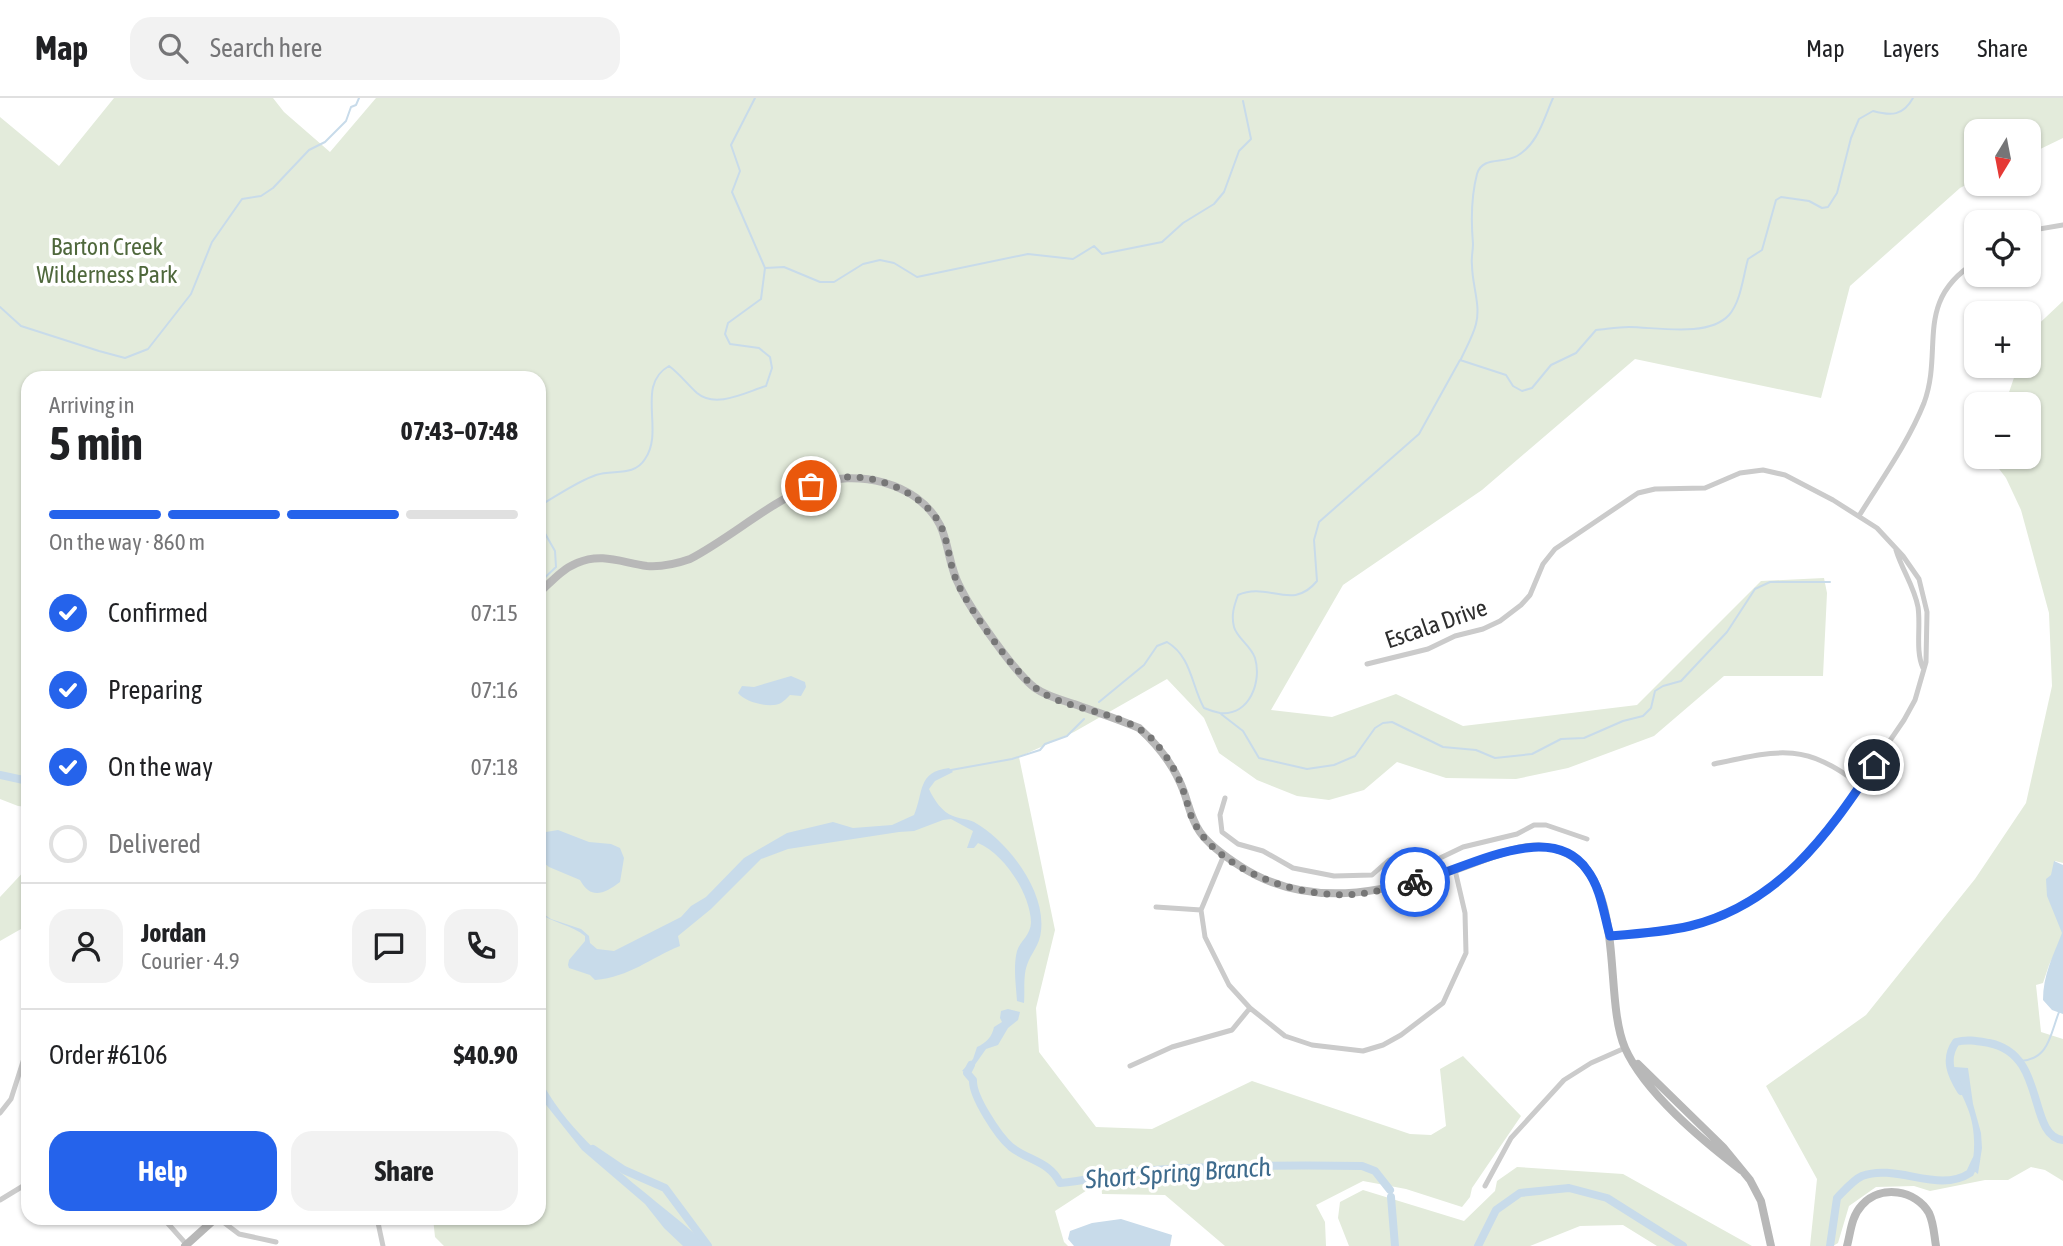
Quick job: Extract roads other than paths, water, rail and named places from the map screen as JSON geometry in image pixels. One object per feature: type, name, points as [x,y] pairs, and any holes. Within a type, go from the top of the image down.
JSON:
[{"type":"street","points":[[2041,229],[2063,225]]},
{"type":"street","points":[[1859,516],[1916,421],[1930,380],[1934,318],[1942,298],[1964,269]]},
{"type":"street","name":"Escala Drive","points":[[1367,664],[1428,649],[1455,636],[1483,629],[1500,621],[1521,606],[1530,595],[1543,564],[1555,549],[1643,491],[1660,488],[1705,488],[1740,473],[1768,470],[1799,481],[1878,528],[1919,579],[1925,595],[1926,662],[1916,700],[1822,839],[1771,888],[1735,908],[1694,925],[1610,936]]},
{"type":"street","points":[[546,587],[567,568],[591,558],[604,557],[647,566],[677,564],[690,559],[781,501],[827,480],[853,477],[880,482],[913,496],[931,511],[942,528],[952,570],[964,596],[1023,677],[1045,694],[1120,720],[1139,729],[1151,739],[1170,762],[1201,834],[1224,855],[1254,874],[1315,893],[1358,894],[1406,884],[1525,847],[1559,849],[1578,860],[1586,868],[1599,895],[1610,936],[1618,1016],[1625,1048],[1643,1078],[1664,1095],[1714,1149],[1750,1180],[1761,1201],[1770,1246]]},
{"type":"street","points":[[1714,764],[1766,752],[1793,752],[1830,764],[1860,785]]},
{"type":"street","points":[[1225,798],[1220,815],[1222,832],[1226,836],[1238,844],[1272,855],[1293,868],[1334,876],[1372,875],[1389,860],[1426,851],[1438,859],[1463,847],[1517,834],[1534,825],[1541,824],[1587,839]]},
{"type":"street","points":[[1224,855],[1201,910],[1205,937],[1229,985],[1250,1008],[1285,1036],[1312,1045],[1363,1051],[1383,1045],[1401,1035],[1443,1003],[1466,953],[1465,913],[1455,870]]},
{"type":"street","points":[[1404,855],[1406,884]]},
{"type":"street","points":[[1156,907],[1201,910]]},
{"type":"street","points":[[1130,1066],[1172,1047],[1231,1030],[1250,1008]]},
{"type":"street","points":[[1485,1186],[1511,1138],[1564,1080],[1591,1063],[1625,1048]]},
{"type":"street","points":[[0,1113],[11,1099],[21,1068]]},
{"type":"street","points":[[0,1200],[21,1187]]},
{"type":"street","points":[[1847,1246],[1852,1222],[1862,1205],[1874,1196],[1891,1192],[1910,1195],[1926,1209],[1934,1226],[1936,1246]]},
{"type":"street","points":[[169,1225],[187,1246],[210,1225]]},
{"type":"street","points":[[227,1225],[239,1234],[276,1242]]},
{"type":"street","points":[[378,1225],[383,1246]]},
{"type":"water","points":[[791,676],[805,682],[806,687],[801,696],[790,695],[776,705],[758,704],[738,693],[742,686],[754,687]]},
{"type":"water","points":[[949,768],[953,772],[935,781],[929,789],[942,809],[956,817],[974,822],[1000,841],[1022,869],[1037,900],[1041,931],[1026,969],[1024,1003],[1017,1001],[1015,970],[1017,951],[1031,927],[1026,899],[1006,865],[988,848],[978,843],[974,848],[967,848],[973,831],[951,819],[914,831],[788,849],[761,859],[711,909],[678,936],[680,946],[629,971],[607,978],[595,980],[590,975],[569,968],[569,960],[585,941],[585,936],[546,916],[581,929],[597,949],[614,951],[681,917],[691,906],[706,897],[744,858],[787,833],[833,822],[853,828],[892,825],[914,815],[923,784],[931,774]]},
{"type":"water","points":[[558,830],[589,842],[611,844],[620,848],[624,858],[620,882],[609,890],[593,893],[580,880],[549,867],[546,865],[546,832]]},
{"type":"water","points":[[2054,861],[2063,865],[2063,1014],[2052,1010],[2043,1000],[2047,974],[2062,933],[2047,896],[2046,879],[2051,875]]},
{"type":"water","points":[[1008,1009],[1020,1012],[1018,1020],[1008,1028],[998,1045],[986,1049],[969,1073],[962,1071],[973,1059],[977,1047],[988,1039],[994,1027],[1002,1022],[1001,1011]]},
{"type":"water","points":[[1954,1067],[1968,1068],[1973,1104],[1981,1133],[1978,1174],[1971,1169],[1974,1147],[1972,1123],[1957,1084]]},
{"type":"water","points":[[546,1090],[588,1142],[707,1246],[683,1246],[645,1204],[582,1150],[546,1105]]},
{"type":"water","points":[[1121,1219],[1172,1235],[1170,1246],[1074,1246],[1068,1239],[1070,1231],[1092,1223]]},
{"type":"waterway","points":[[0,307],[21,326],[99,351],[125,358],[148,349],[191,294],[212,242],[242,199],[261,196],[273,188],[309,150],[325,142],[346,121],[351,107],[356,105],[359,98]]},
{"type":"waterway","points":[[755,98],[731,145],[740,171],[732,192],[765,268]]},
{"type":"waterway","points":[[1461,359],[1477,317],[1472,272],[1472,209],[1477,174],[1483,165],[1517,156],[1524,151],[1540,130],[1553,98]]},
{"type":"waterway","points":[[1099,702],[1144,665],[1157,646],[1167,642],[1182,655],[1204,708],[1220,713],[1239,709],[1246,703],[1255,686],[1257,667],[1253,654],[1234,627],[1233,611],[1238,595],[1259,591],[1298,594],[1308,590],[1317,581],[1314,540],[1319,522],[1419,434],[1460,360],[1506,375],[1513,386],[1522,391],[1532,388],[1551,365],[1576,353],[1596,330],[1629,327],[1681,330],[1708,327],[1720,322],[1729,315],[1736,303],[1748,259],[1762,250],[1776,200],[1781,197],[1809,201],[1822,208],[1828,207],[1837,193],[1851,138],[1859,119],[1873,111],[1896,113],[1905,108],[1913,98]]},
{"type":"waterway","points":[[546,502],[589,478],[603,473],[629,470],[640,465],[650,448],[654,385],[659,374],[669,366],[697,393],[713,400],[731,398],[766,386],[772,368],[770,357],[759,348],[730,344],[725,334],[728,323],[761,299],[765,268],[784,267],[820,282],[834,282],[863,264],[880,260],[894,263],[917,277],[1028,254],[1073,259],[1094,246],[1102,254],[1162,242],[1183,223],[1214,204],[1224,192],[1239,151],[1251,139],[1243,101]]},
{"type":"waterway","points":[[546,535],[555,551],[556,567],[546,576]]},
{"type":"waterway","points":[[1221,714],[1243,731],[1259,758],[1307,769],[1334,765],[1355,756],[1375,728],[1392,722],[1443,747],[1476,750],[1495,758],[1532,754],[1561,739],[1584,738],[1623,721],[1643,716],[1651,708],[1655,691],[1681,681],[1727,632],[1755,589],[1770,582],[1830,582]]},
{"type":"waterway","points":[[951,770],[1012,759],[1040,750],[1045,744],[1067,736],[1084,719]]},
{"type":"waterway","points":[[0,775],[21,780]]},
{"type":"waterway","points":[[2021,1061],[2043,1051],[2059,1012]]},
{"type":"waterway","name":"Short Spring Branch","points":[[1961,1091],[1950,1067],[1950,1055],[1956,1042],[1968,1040],[1989,1043],[2007,1050],[2020,1062],[2028,1077],[2044,1125],[2052,1135],[2063,1140]]},
{"type":"waterway","name":"Short Spring Branch","points":[[971,1065],[967,1073],[973,1080],[981,1105],[999,1134],[1018,1152],[1050,1170],[1060,1183],[1168,1169],[1362,1166],[1375,1171],[1390,1190]]},
{"type":"waterway","points":[[593,1149],[624,1170],[665,1188],[708,1246]]},
{"type":"waterway","name":"Short Spring Branch","points":[[1830,1246],[1837,1198],[1862,1176],[1889,1173],[1945,1181],[1970,1173],[1976,1160]]},
{"type":"waterway","name":"Short Spring Branch","points":[[1478,1246],[1496,1210],[1520,1193],[1569,1188],[1607,1198],[1683,1246]]},
{"type":"waterway","name":"Short Spring Branch","points":[[1391,1197],[1395,1246]]},
{"type":"park label","name":"Barton Creek Wilderness Park","points":[[107,261]]}]
